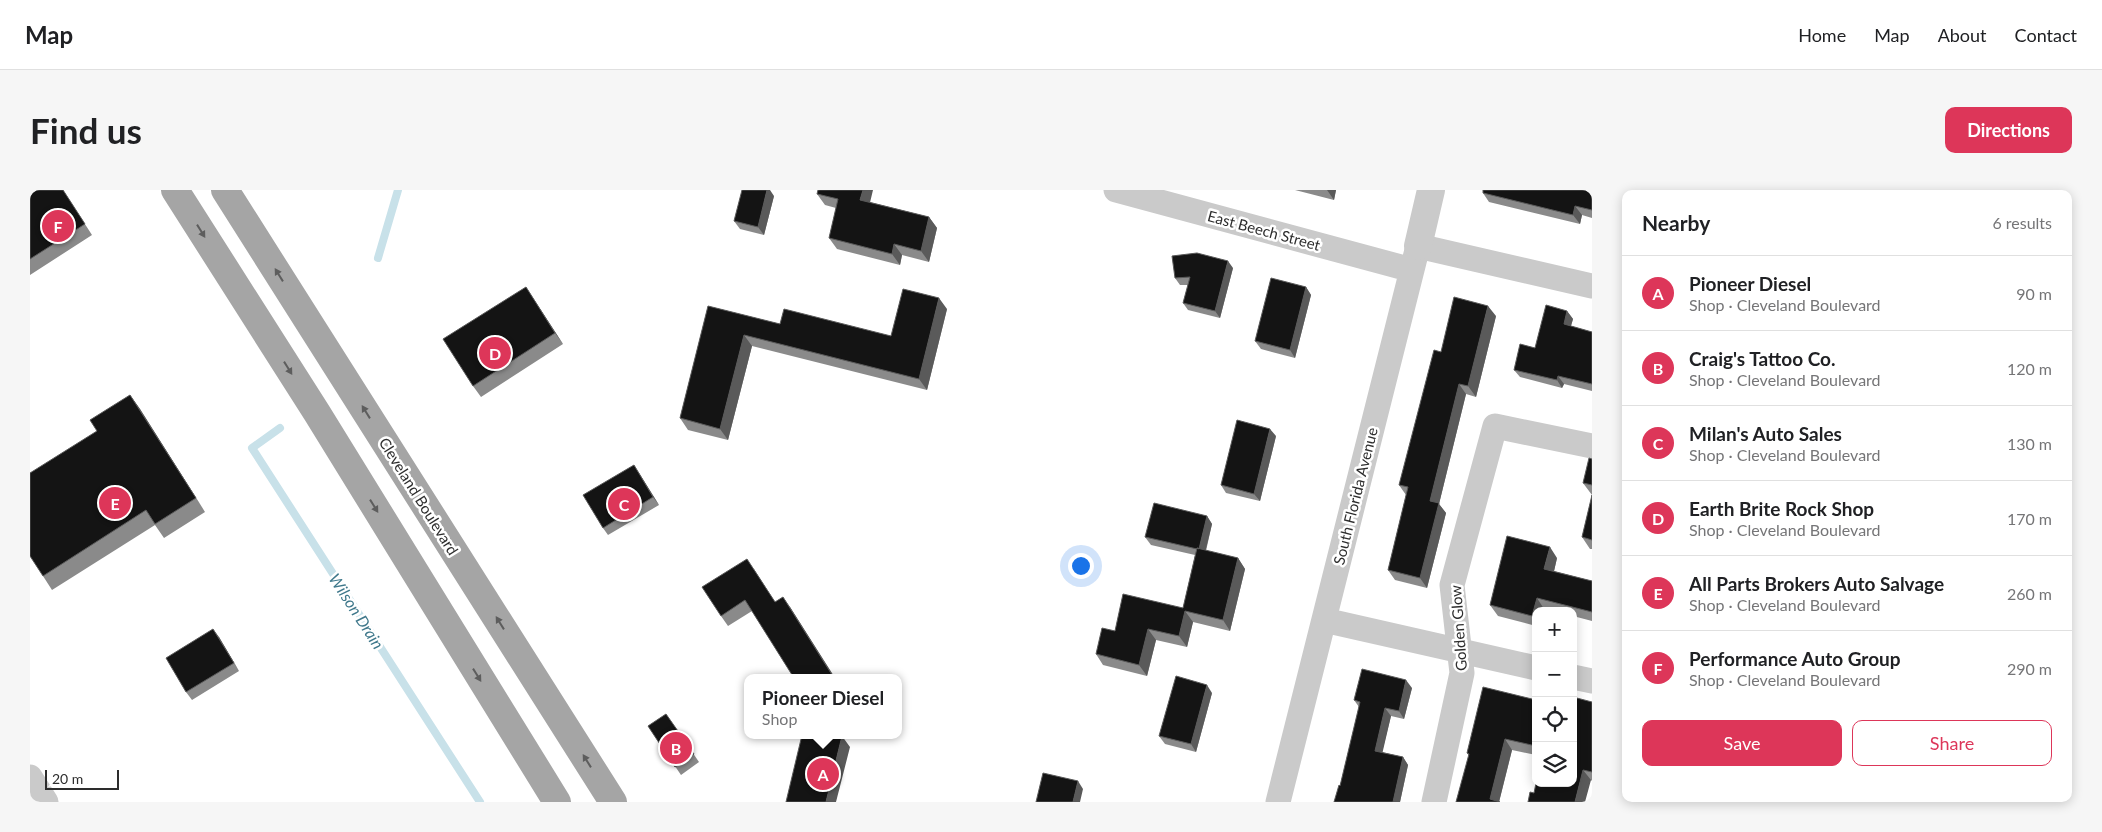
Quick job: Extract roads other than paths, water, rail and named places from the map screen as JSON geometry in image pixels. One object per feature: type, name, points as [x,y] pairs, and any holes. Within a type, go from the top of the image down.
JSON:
[{"type":"main road","points":[[175,190],[317,413],[557,802]]},
{"type":"main road","name":"Cleveland Boulevard","points":[[225,190],[613,802]]},
{"type":"street","name":"East Beech Street","points":[[1116,190],[1415,258],[1592,286]]},
{"type":"street","name":"South Florida Avenue","points":[[1278,802],[1431,190]]},
{"type":"street","name":"Golden Glow","points":[[1434,802],[1462,673],[1452,585],[1495,426],[1592,446]]},
{"type":"street","points":[[1324,620],[1532,667]]},
{"type":"street","points":[[1577,678],[1592,682]]},
{"type":"street","points":[[30,777],[46,802]]},
{"type":"waterway","name":"Wilson Drain","points":[[378,258],[398,190]]},
{"type":"waterway","name":"Wilson Drain","points":[[280,428],[252,448],[480,802]]},
{"type":"place","name":"Performance Auto Group","points":[[58,226]]},
{"type":"place","name":"Earth Brite Rock Shop","points":[[495,353]]},
{"type":"place","name":"All Parts Brokers Auto Salvage","points":[[115,503]]},
{"type":"place","name":"Milan's Auto Sales","points":[[624,504]]},
{"type":"place","name":"Craig's Tattoo Co.","points":[[676,748]]},
{"type":"place","name":"Pioneer Diesel","points":[[823,774]]}]
